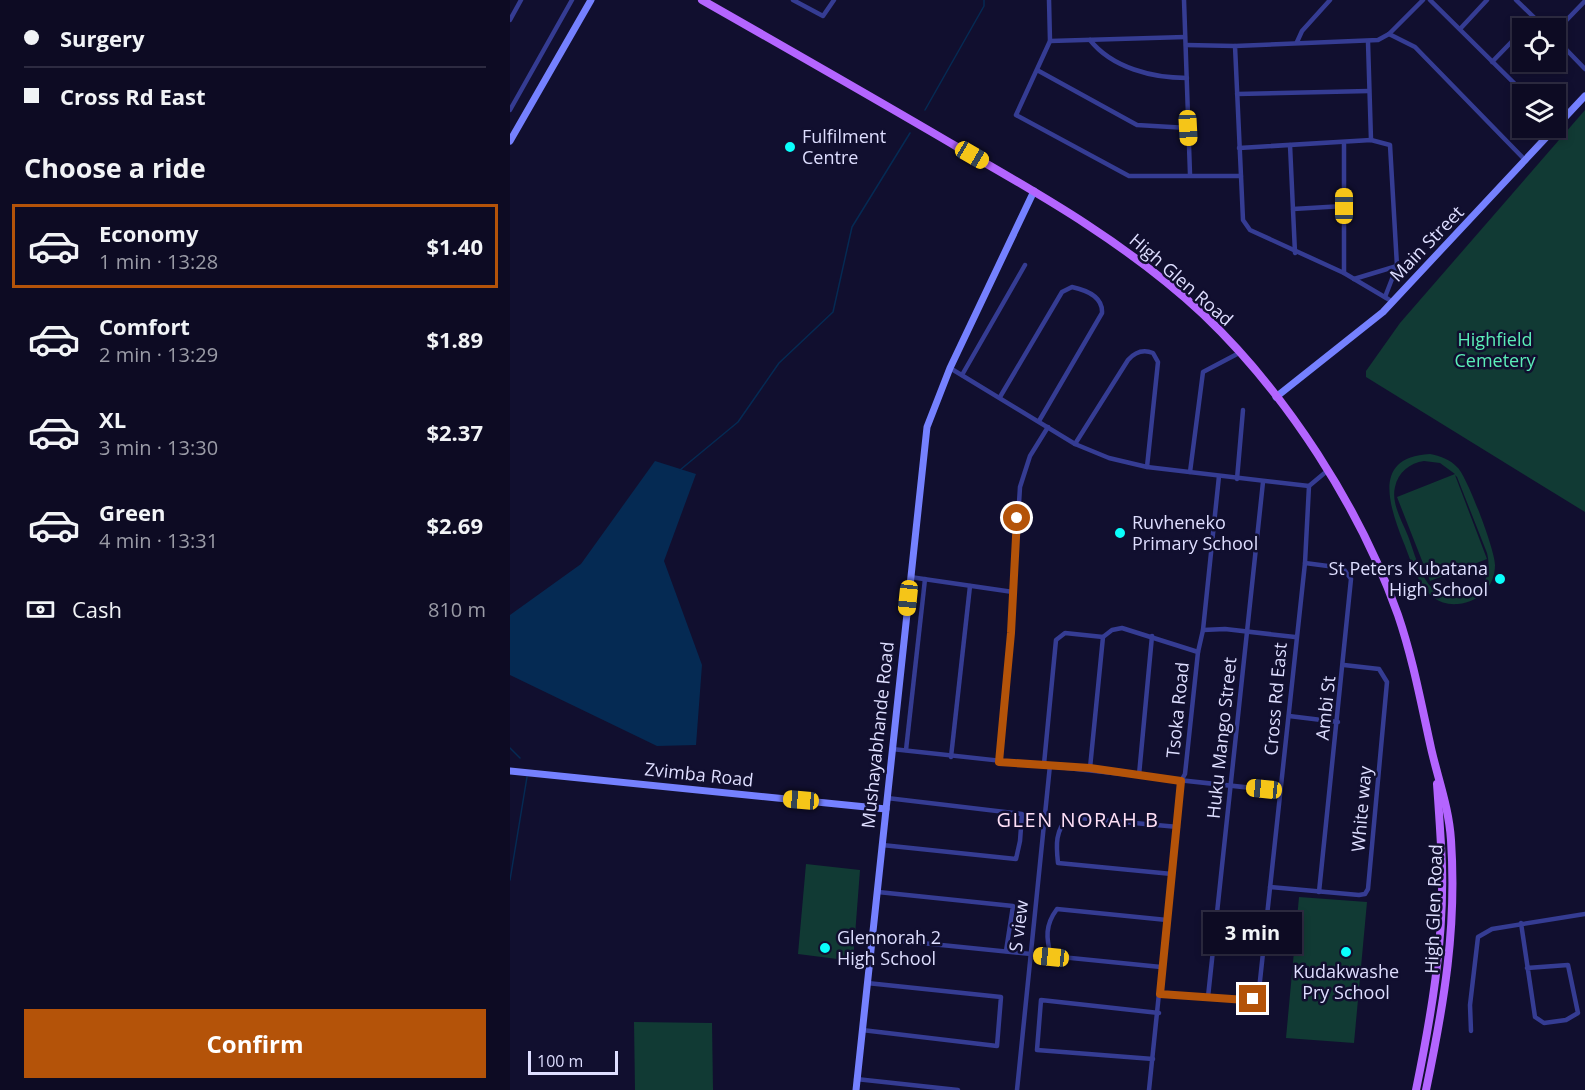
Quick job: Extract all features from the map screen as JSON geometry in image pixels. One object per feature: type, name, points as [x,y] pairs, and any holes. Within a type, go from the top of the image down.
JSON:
[{"type":"main road","name":"High Glen Road","points":[[702,0],[1034,191],[1102,233],[1201,313],[1239,353],[1276,398],[1327,471],[1355,520],[1395,609],[1420,693],[1451,837],[1451,946],[1443,1010],[1426,1090]]},
{"type":"main road","name":"High Glen Road","points":[[1416,1090],[1432,1009],[1441,919],[1442,867],[1436,765]]},
{"type":"street","points":[[510,20],[521,0]]},
{"type":"street","points":[[510,110],[572,0]]},
{"type":"street","points":[[510,141],[591,0]]},
{"type":"street","points":[[794,0],[823,16],[834,0]]},
{"type":"street","points":[[1049,0],[1050,41],[1017,113],[1022,120],[1128,176],[1191,174],[1241,176]]},
{"type":"street","points":[[1184,0],[1191,174]]},
{"type":"street","points":[[1297,42],[1302,31],[1330,0]]},
{"type":"street","points":[[1186,45],[1235,46],[1297,42],[1368,42],[1389,34],[1423,0]]},
{"type":"street","points":[[1430,0],[1515,84]]},
{"type":"street","points":[[1460,29],[1487,0]]},
{"type":"street","points":[[1516,0],[1534,18]]},
{"type":"street","points":[[1566,21],[1585,1]]},
{"type":"street","points":[[1389,34],[1415,47],[1526,161]]},
{"type":"street","points":[[1050,41],[1185,37]]},
{"type":"street","points":[[1090,40],[1101,51],[1140,72],[1166,79],[1187,78]]},
{"type":"street","points":[[1368,42],[1371,140]]},
{"type":"street","points":[[1492,62],[1512,42]]},
{"type":"street","points":[[1235,46],[1245,225],[1250,230],[1295,253],[1344,273],[1393,302]]},
{"type":"street","points":[[1566,49],[1585,69]]},
{"type":"street","points":[[1037,70],[1137,125],[1188,128]]},
{"type":"street","points":[[1237,94],[1369,91]]},
{"type":"street","name":"Main Street","points":[[1566,116],[1585,96]]},
{"type":"street","name":"Main Street","points":[[1276,398],[1393,302],[1546,138]]},
{"type":"street","points":[[1239,148],[1344,144],[1371,140],[1386,142],[1393,150],[1397,266],[1385,297]]},
{"type":"street","points":[[1344,144],[1344,273]]},
{"type":"street","points":[[1290,146],[1295,253]]},
{"type":"street","name":"Mushayabhande Road","points":[[856,1090],[927,427],[950,368],[1034,191]]},
{"type":"street","points":[[1293,208],[1344,206]]},
{"type":"street","points":[[962,375],[1025,265]]},
{"type":"street","points":[[1354,279],[1397,266]]},
{"type":"street","points":[[1000,397],[1062,292],[1072,287],[1094,296],[1102,305],[1102,313],[1039,421]]},
{"type":"street","points":[[1076,444],[1128,360],[1133,355],[1147,351],[1153,353],[1158,362],[1146,466]]},
{"type":"street","points":[[1190,472],[1203,372],[1239,353]]},
{"type":"street","points":[[950,368],[1076,444],[1108,458],[1237,479],[1309,486],[1327,471]]},
{"type":"street","points":[[1237,479],[1243,410]]},
{"type":"street","points":[[999,762],[1020,487],[1030,456],[1048,427]]},
{"type":"street","name":"Tsoka Road","points":[[1149,1090],[1181,781],[1185,774],[1198,652],[1203,630],[1219,476]]},
{"type":"street","name":"Huku Mango Street","points":[[1208,997],[1263,482]]},
{"type":"street","name":"Cross Rd East","points":[[1160,994],[1246,1000],[1257,994],[1305,563],[1309,486]]},
{"type":"street","name":"Ambi St","points":[[1305,563],[1343,568],[1351,579],[1319,892]]},
{"type":"street","points":[[910,577],[1013,592]]},
{"type":"street","points":[[906,750],[925,579]]},
{"type":"street","points":[[951,757],[970,586]]},
{"type":"street","points":[[1090,768],[1103,637],[1112,630],[1122,628],[1152,636],[1161,642],[1189,647],[1198,652]]},
{"type":"street","points":[[1203,630],[1225,629],[1295,637]]},
{"type":"street","name":"S view","points":[[1017,1090],[1029,954],[1041,863],[1056,640],[1065,633],[1103,637]]},
{"type":"street","points":[[1138,775],[1152,636]]},
{"type":"street","name":"White way","points":[[1270,887],[1359,895],[1365,894],[1368,889],[1387,682],[1379,669],[1344,665]]},
{"type":"street","points":[[1288,716],[1338,722]]},
{"type":"street","points":[[891,748],[951,757],[1090,768],[1181,781],[1280,791]]},
{"type":"street","name":"Zvimba Road","points":[[510,771],[886,809]]},
{"type":"street","points":[[882,845],[1016,859],[1020,841],[1022,814],[887,798]]},
{"type":"street","points":[[1172,874],[1058,863],[1058,832],[1069,817],[1178,827]]},
{"type":"street","points":[[878,892],[1013,906],[1006,951]]},
{"type":"street","points":[[1051,957],[1047,930],[1049,921],[1057,909],[1167,921]]},
{"type":"street","points":[[1471,1031],[1470,1005],[1478,937],[1491,928],[1585,914]]},
{"type":"street","points":[[1521,923],[1527,968],[1536,1017],[1544,1023],[1566,1020],[1578,1013],[1568,965],[1527,968]]},
{"type":"street","points":[[872,938],[1161,967]]},
{"type":"street","points":[[862,1030],[997,1046],[1001,997],[867,983]]},
{"type":"street","points":[[1153,1059],[1037,1050],[1041,1000],[1158,1013]]},
{"type":"street","points":[[856,1079],[958,1090]]},
{"type":"green space","name":"Highfield Cemetery","points":[[1585,110],[1585,512],[1366,377],[1366,371],[1400,323],[1561,138],[1566,138],[1566,132]]},
{"type":"green space","points":[[1430,454],[1452,462],[1458,468],[1474,500],[1491,545],[1495,568],[1488,587],[1470,601],[1458,604],[1436,599],[1421,583],[1411,562],[1393,513],[1390,486],[1392,474],[1399,464],[1411,457]],"holes":[[[1424,461],[1440,463],[1455,474],[1397,497],[1430,581],[1487,559],[1455,475],[1457,477],[1487,553],[1488,562],[1488,571],[1483,583],[1472,594],[1459,598],[1444,596],[1436,592],[1423,576],[1398,512],[1394,493],[1399,477],[1405,469]]]},
{"type":"green space","points":[[806,864],[860,870],[853,961],[798,954]]},
{"type":"green space","points":[[1299,897],[1367,902],[1354,1043],[1286,1038]]},
{"type":"green space","points":[[634,1022],[712,1023],[713,1090],[635,1090]]},
{"type":"water","points":[[655,461],[696,474],[664,561],[702,665],[696,745],[657,746],[510,675],[510,615],[581,564]]},
{"type":"waterway","points":[[925,110],[984,6],[984,0]]},
{"type":"waterway","points":[[680,470],[738,422],[779,363],[833,312],[852,227],[910,133]]},
{"type":"waterway","points":[[510,748],[520,758]]},
{"type":"waterway","points":[[510,880],[527,777]]},
{"type":"place","name":"Fulfilment Centre","points":[[790,147]]},
{"type":"place","name":"Ruvheneko Primary School","points":[[1120,533]]},
{"type":"place","name":"St Peters Kubatana High School","points":[[1500,579]]},
{"type":"place","name":"Glennorah 2 High School","points":[[825,948]]},
{"type":"place","name":"Kudakwashe Pry School","points":[[1346,952]]},
{"type":"district","name":"GLEN NORAH B","points":[[1078,820]]},
{"type":"route","points":[[1017,518],[1011,633],[999,762],[1090,768],[1181,781],[1160,994],[1253,999]]}]
